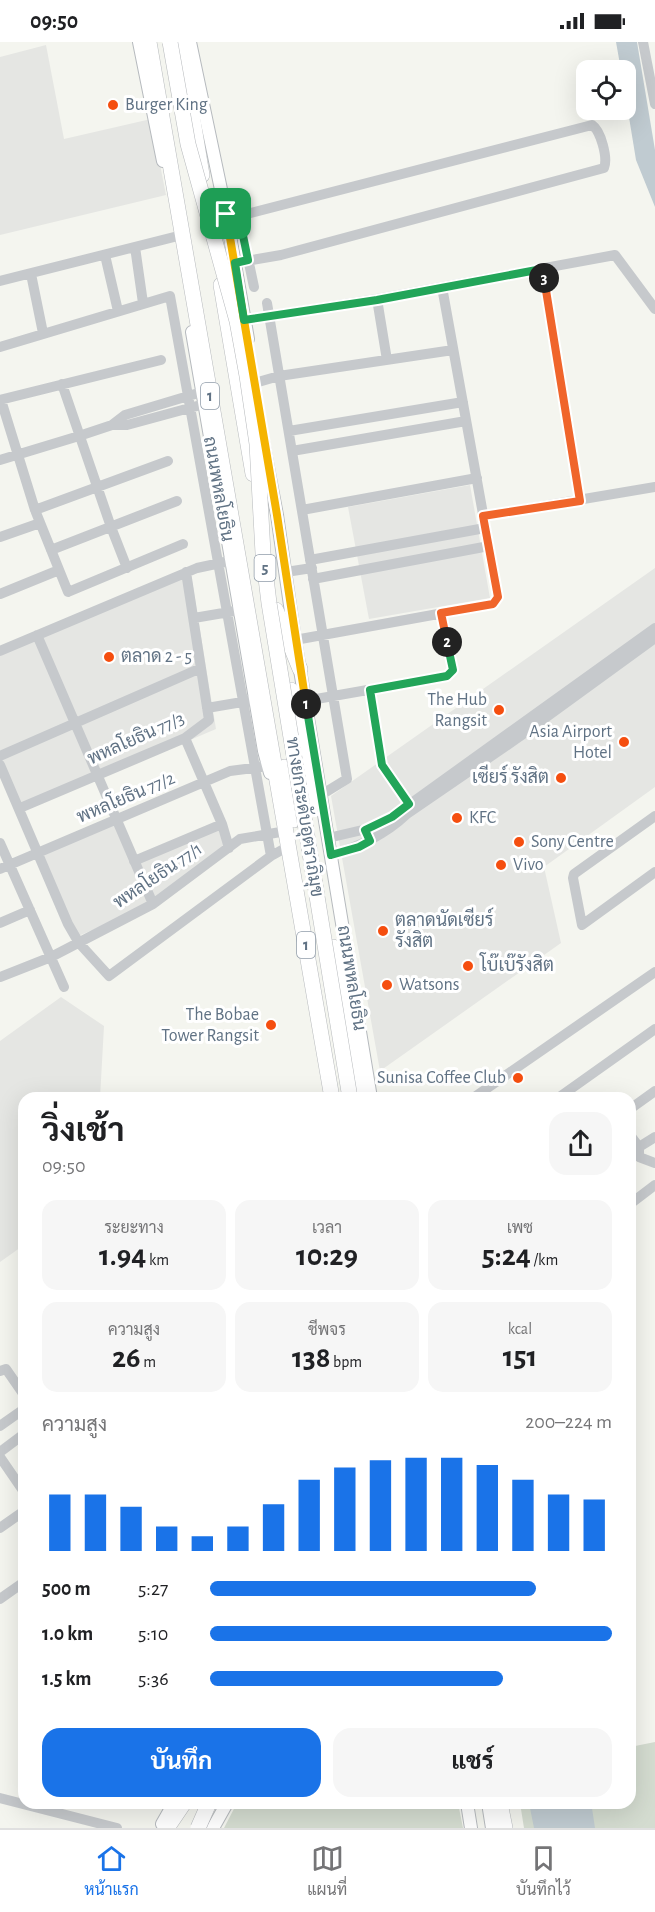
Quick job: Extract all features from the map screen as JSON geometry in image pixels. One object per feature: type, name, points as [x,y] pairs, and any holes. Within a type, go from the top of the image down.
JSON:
[{"type":"highway","name":"ถนนพหลโยธิน","points":[[149,42],[276,764],[279,793],[331,1092]]},
{"type":"highway","name":"ทางยกระดับอุตราภิมุข","points":[[158,42],[340,1092]]},
{"type":"highway","name":"ทางยกระดับอุตราภิมุข","points":[[170,42],[188,144],[237,321],[247,376],[257,444],[263,553],[269,603],[349,1092]]},
{"type":"highway","name":"ถนนพหลโยธิน","points":[[180,42],[357,1092]]},
{"type":"highway","points":[[276,610],[300,669]]},
{"type":"highway","points":[[166,1828],[181,1809]]},
{"type":"highway","points":[[191,1828],[204,1809]]},
{"type":"highway","points":[[197,1828],[205,1809]]},
{"type":"highway","points":[[501,1809],[505,1828]]},
{"type":"main road","name":"ถนนพหลโยธิน","points":[[139,42],[178,236],[196,400],[261,767],[279,793]]},
{"type":"main road","name":"ถนนพหลโยธิน","points":[[190,42],[235,263],[370,1092]]},
{"type":"main road","points":[[166,1828],[172,1809]]},
{"type":"main road","points":[[213,1828],[224,1809]]},
{"type":"main road","points":[[467,1809],[471,1828]]},
{"type":"main road","points":[[489,1809],[492,1828]]},
{"type":"street","points":[[646,42],[655,104]]},
{"type":"street","points":[[226,214],[239,216],[592,125],[598,130],[606,162],[604,168],[281,255],[235,263]]},
{"type":"street","points":[[235,196],[254,287]]},
{"type":"street","points":[[0,281],[178,236]]},
{"type":"street","points":[[135,247],[143,303]]},
{"type":"street","points":[[105,255],[118,311]]},
{"type":"street","points":[[244,320],[377,300],[615,255],[655,309]]},
{"type":"street","points":[[542,269],[580,501]]},
{"type":"street","points":[[31,274],[43,333]]},
{"type":"street","points":[[295,640],[493,604],[498,597],[442,287]]},
{"type":"street","points":[[0,460],[112,425],[125,415],[162,410],[196,400],[170,296],[1,343]]},
{"type":"street","points":[[377,300],[387,360]]},
{"type":"street","points":[[267,303],[347,779],[321,795]]},
{"type":"street","points":[[255,383],[279,376],[453,350]]},
{"type":"street","points":[[161,360],[0,400],[35,510],[68,592],[183,544]]},
{"type":"street","points":[[62,384],[127,568]]},
{"type":"street","points":[[289,431],[463,402]]},
{"type":"street","points":[[292,452],[466,421]]},
{"type":"street","points":[[35,510],[168,461]]},
{"type":"street","points":[[302,510],[477,478]]},
{"type":"street","points":[[483,516],[655,488]]},
{"type":"street","points":[[51,550],[177,501]]},
{"type":"street","points":[[0,537],[40,523]]},
{"type":"street","points":[[312,569],[344,554],[485,528]]},
{"type":"street","points":[[470,530],[474,548]]},
{"type":"street","points":[[421,539],[425,558]]},
{"type":"street","points":[[286,572],[312,569],[348,572],[489,546]]},
{"type":"street","points":[[344,554],[348,572]]},
{"type":"street","points":[[0,651],[186,572],[225,562]]},
{"type":"street","points":[[0,594],[59,570]]},
{"type":"street","points":[[186,572],[207,708]]},
{"type":"street","points":[[194,618],[234,611]]},
{"type":"street","points":[[305,700],[334,697],[447,676],[453,670],[441,613]]},
{"type":"street","points":[[328,838],[365,830],[392,817],[655,628]]},
{"type":"street","points":[[37,635],[153,904]]},
{"type":"street","points":[[331,855],[359,847],[393,828],[407,814],[519,738],[655,638]]},
{"type":"street","points":[[0,756],[201,668]]},
{"type":"street","points":[[370,690],[382,765],[409,804]]},
{"type":"street","name":"พหลโยธิน 77/3","points":[[20,808],[185,738],[209,720],[207,708],[249,701]]},
{"type":"street","points":[[185,738],[222,824],[229,848]]},
{"type":"street","points":[[0,765],[79,943],[108,981],[271,856],[288,839]]},
{"type":"street","points":[[261,767],[271,856]]},
{"type":"street","name":"พหลโยธิน 77/2","points":[[5,867],[230,771],[261,767]]},
{"type":"street","points":[[655,816],[573,876],[582,925],[655,872]]},
{"type":"street","points":[[134,861],[222,824]]},
{"type":"street","points":[[365,830],[370,841]]},
{"type":"street","name":"พหลโยธิน 77/1","points":[[0,977],[51,957],[153,904],[240,839],[267,835],[288,839]]},
{"type":"street","points":[[0,843],[5,867],[30,910],[64,987]]},
{"type":"street","points":[[0,923],[30,910]]},
{"type":"street","points":[[482,1092],[655,972]]},
{"type":"street","points":[[566,1092],[655,1029]]},
{"type":"street","points":[[636,1105],[655,1091]]},
{"type":"street","points":[[655,1137],[636,1156],[655,1163]]},
{"type":"street","points":[[636,1199],[655,1185]]},
{"type":"street","points":[[0,1371],[6,1369],[18,1386]]},
{"type":"street","points":[[0,1426],[18,1413]]},
{"type":"street","points":[[0,1452],[18,1438]]},
{"type":"street","points":[[0,1457],[18,1483]]},
{"type":"street","points":[[1,1526],[18,1515]]},
{"type":"street","points":[[0,1599],[18,1586]]},
{"type":"street","points":[[0,1798],[18,1803]]},
{"type":"street","points":[[43,1809],[117,1828]]},
{"type":"shaded area","points":[[616,42],[637,42],[655,150],[655,207],[636,160],[629,120],[636,120],[636,60],[619,60]]},
{"type":"shaded area","points":[[46,45],[64,139],[151,119],[166,195],[0,235],[0,57]]},
{"type":"shaded area","points":[[470,485],[490,598],[369,619],[348,507]]},
{"type":"shaded area","points":[[190,568],[216,729],[23,811],[0,761],[0,649]]},
{"type":"shaded area","points":[[655,568],[655,787],[544,867],[561,943],[380,1071],[331,796]]},
{"type":"shaded area","points":[[115,824],[132,866],[218,829],[225,846],[139,910],[76,937],[41,855]]},
{"type":"shaded area","points":[[61,997],[104,1026],[100,1092],[18,1092],[18,1249],[0,1262],[0,1041]]},
{"type":"shaded area","points":[[655,1742],[655,1828],[524,1828],[521,1809],[636,1809],[636,1746]]},
{"type":"shaded area","points":[[234,1809],[459,1809],[463,1828],[224,1828]]},
{"type":"shaded area","points":[[530,1809],[592,1809],[595,1828],[534,1828]]},
{"type":"place","name":"Burger King","points":[[113,105]]},
{"type":"place","name":"ตลาด 2 - 5","points":[[109,657]]},
{"type":"place","name":"The Hub Rangsit","points":[[499,710]]},
{"type":"place","name":"Asia Airport Hotel","points":[[624,742]]},
{"type":"place","name":"เซียร์ รังสิต","points":[[561,778]]},
{"type":"place","name":"KFC","points":[[457,818]]},
{"type":"place","name":"Sony Centre","points":[[519,842]]},
{"type":"place","name":"Vivo","points":[[501,865]]},
{"type":"place","name":"ตลาดนัดเซียร์ รังสิต","points":[[383,931]]},
{"type":"place","name":"โบ๊เบ๊รังสิต","points":[[468,966]]},
{"type":"place","name":"Watsons","points":[[387,985]]},
{"type":"place","name":"The Bobae Tower Rangsit","points":[[271,1025]]},
{"type":"place","name":"Sunisa Coffee Club","points":[[518,1078]]},
{"type":"route","points":[[226,214],[239,216],[248,260],[235,263],[244,320],[377,300],[542,269],[580,501],[483,516],[498,597],[493,604],[441,613],[453,670],[447,676],[370,690],[382,765],[409,804],[392,817],[365,830],[370,841],[359,847],[331,855],[295,640],[277,515],[226,214]]}]
